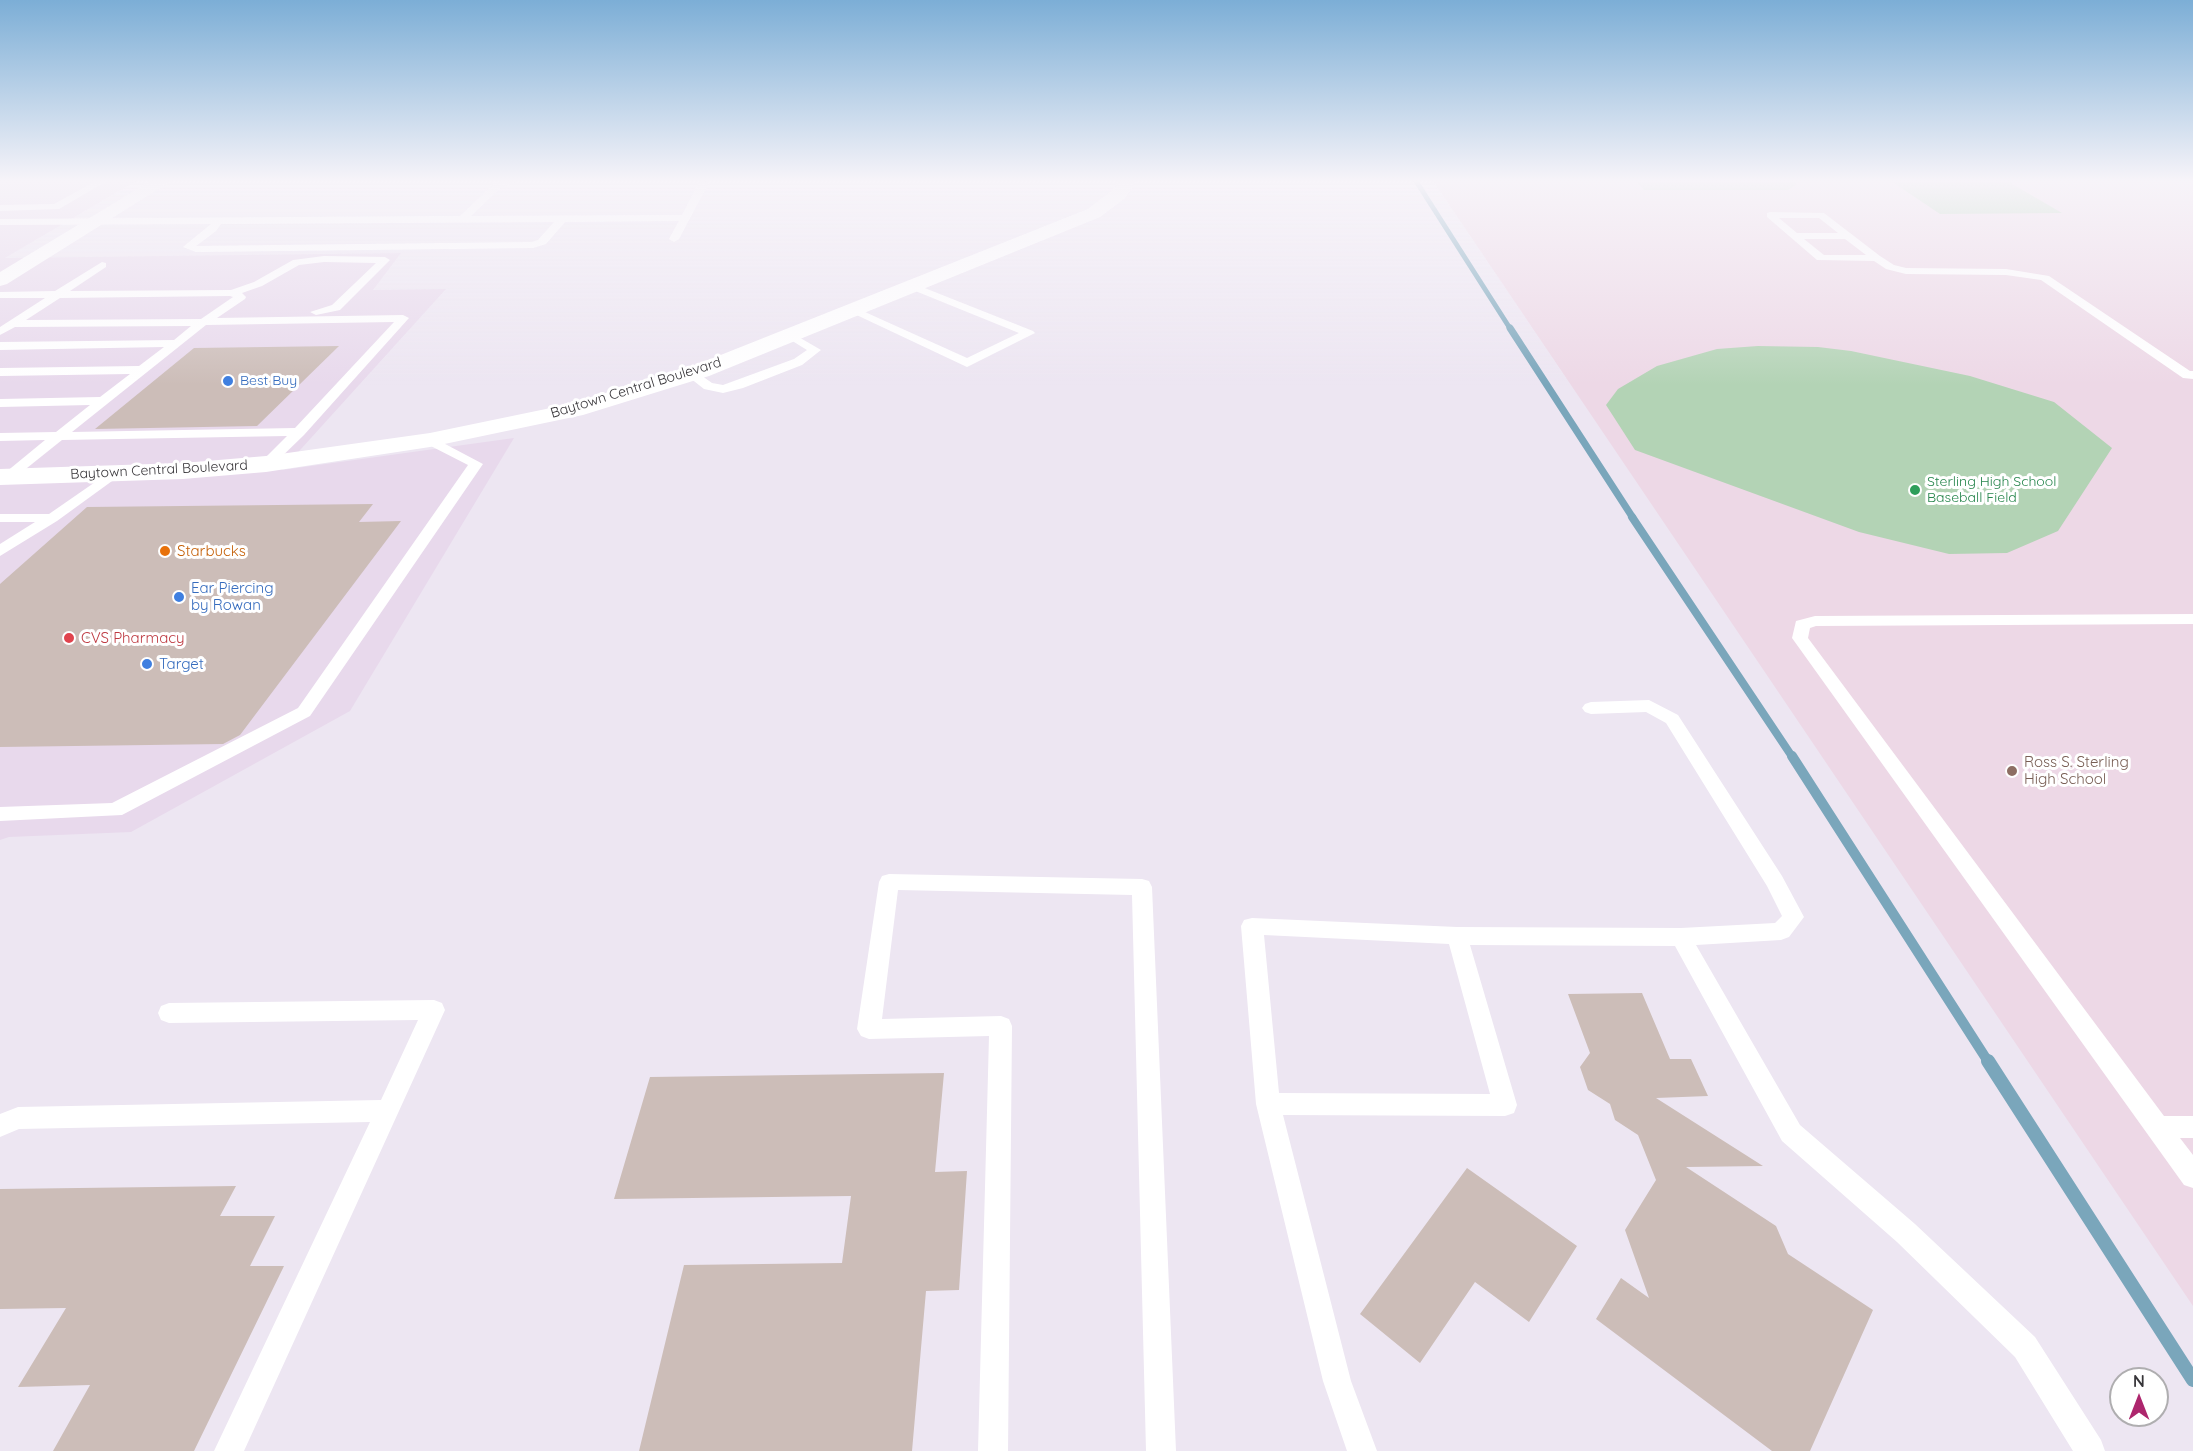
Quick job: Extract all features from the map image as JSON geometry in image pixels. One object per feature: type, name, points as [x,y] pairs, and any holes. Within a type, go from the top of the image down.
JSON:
[{"type":"street","points":[[0,280],[51,249]]},
{"type":"street","name":"Baytown Central Boulevard","points":[[4,477],[183,471],[266,464],[430,441],[575,410],[691,374],[1005,249]]},
{"type":"lane","points":[[195,249],[221,249]]},
{"type":"lane","points":[[1810,249],[1821,258],[1876,258]]},
{"type":"lane","points":[[1864,249],[1890,267],[1906,271],[2014,272],[2045,278],[2187,375],[2193,375]]},
{"type":"lane","points":[[0,295],[232,293],[258,284],[297,262],[324,259],[385,260],[336,308],[326,312],[219,312]]},
{"type":"lane","points":[[0,332],[102,265]]},
{"type":"lane","points":[[852,310],[967,363],[1029,333],[912,286]]},
{"type":"lane","points":[[4,477],[59,437],[203,322],[241,297],[232,293]]},
{"type":"lane","points":[[13,324],[403,318],[299,432],[266,464]]},
{"type":"lane","points":[[0,346],[177,343]]},
{"type":"lane","points":[[0,372],[142,370]]},
{"type":"lane","points":[[0,403],[103,401]]},
{"type":"lane","points":[[0,437],[299,432]]},
{"type":"lane","points":[[0,814],[115,810],[304,712],[476,464],[430,441]]},
{"type":"lane","points":[[0,551],[52,518],[114,473]]},
{"type":"lane","points":[[0,518],[52,518]]},
{"type":"lane","points":[[2193,619],[1815,621],[1802,626],[1800,638],[2193,1176]]},
{"type":"lane","points":[[1362,1451],[1337,1381],[1268,1104],[1252,926],[1457,936],[1681,937],[1780,931],[1793,917],[1775,882],[1672,719],[1649,706],[1591,708]]},
{"type":"lane","points":[[993,1451],[1001,1026],[869,1029],[889,882],[1142,887],[1161,1451]]},
{"type":"lane","points":[[1268,1104],[1505,1105],[1457,936]]},
{"type":"lane","points":[[1681,937],[1791,1133],[1906,1233],[2025,1347],[2090,1451]]},
{"type":"lane","points":[[170,1013],[434,1010],[229,1451]]},
{"type":"lane","points":[[0,1126],[18,1118],[388,1111]]},
{"type":"lane","points":[[2158,1127],[2193,1127]]},
{"type":"shaded area","points":[[0,249],[21,249],[5,258],[401,253],[373,290],[446,289],[282,470],[514,438],[350,711],[131,832],[9,837],[0,840]]},
{"type":"shaded area","name":"Ross S. Sterling High School","points":[[1479,249],[2193,249],[2193,1306]]},
{"type":"green space","name":"Sterling High School Baseball Field","points":[[1758,346],[1818,347],[1851,351],[1970,376],[2054,402],[2112,448],[2058,531],[2007,553],[1949,554],[1859,532],[1635,450],[1606,405],[1618,389],[1657,366],[1717,349]]},
{"type":"building","name":"Best Buy","points":[[339,346],[257,426],[95,429],[194,348]]},
{"type":"building","name":"Target","points":[[373,504],[359,522],[401,521],[240,735],[223,744],[0,747],[0,584],[87,507]]},
{"type":"building","points":[[1642,993],[1670,1059],[1691,1059],[1708,1096],[1656,1098],[1763,1166],[1686,1167],[1776,1226],[1788,1254],[1873,1310],[1810,1451],[1772,1451],[1596,1319],[1621,1278],[1649,1298],[1625,1230],[1656,1180],[1638,1135],[1615,1120],[1610,1104],[1588,1090],[1580,1067],[1590,1053],[1568,994]]},
{"type":"building","points":[[944,1073],[935,1172],[967,1171],[959,1290],[926,1291],[912,1451],[639,1451],[684,1265],[842,1263],[851,1196],[614,1199],[650,1077]]},
{"type":"building","points":[[1467,1168],[1577,1246],[1529,1322],[1475,1282],[1420,1363],[1360,1314]]},
{"type":"building","points":[[236,1186],[220,1216],[275,1216],[250,1266],[284,1266],[194,1451],[53,1451],[90,1385],[18,1387],[66,1308],[0,1309],[0,1189]]},
{"type":"waterway","points":[[1459,249],[1511,330]]},
{"type":"waterway","points":[[1510,328],[1633,518]]},
{"type":"waterway","points":[[1632,517],[1793,758]]},
{"type":"waterway","points":[[1792,756],[1989,1063]]},
{"type":"waterway","points":[[1988,1061],[2193,1380]]},
{"type":"place","name":"Best Buy","points":[[228,381]]},
{"type":"place","name":"Sterling High School Baseball Field","points":[[1915,490]]},
{"type":"place","name":"Starbucks","points":[[165,551]]},
{"type":"place","name":"Ear Piercing by Rowan","points":[[179,597]]},
{"type":"place","name":"CVS Pharmacy","points":[[69,638]]},
{"type":"place","name":"Target","points":[[147,664]]},
{"type":"place","name":"Ross S. Sterling High School","points":[[2012,771]]}]
